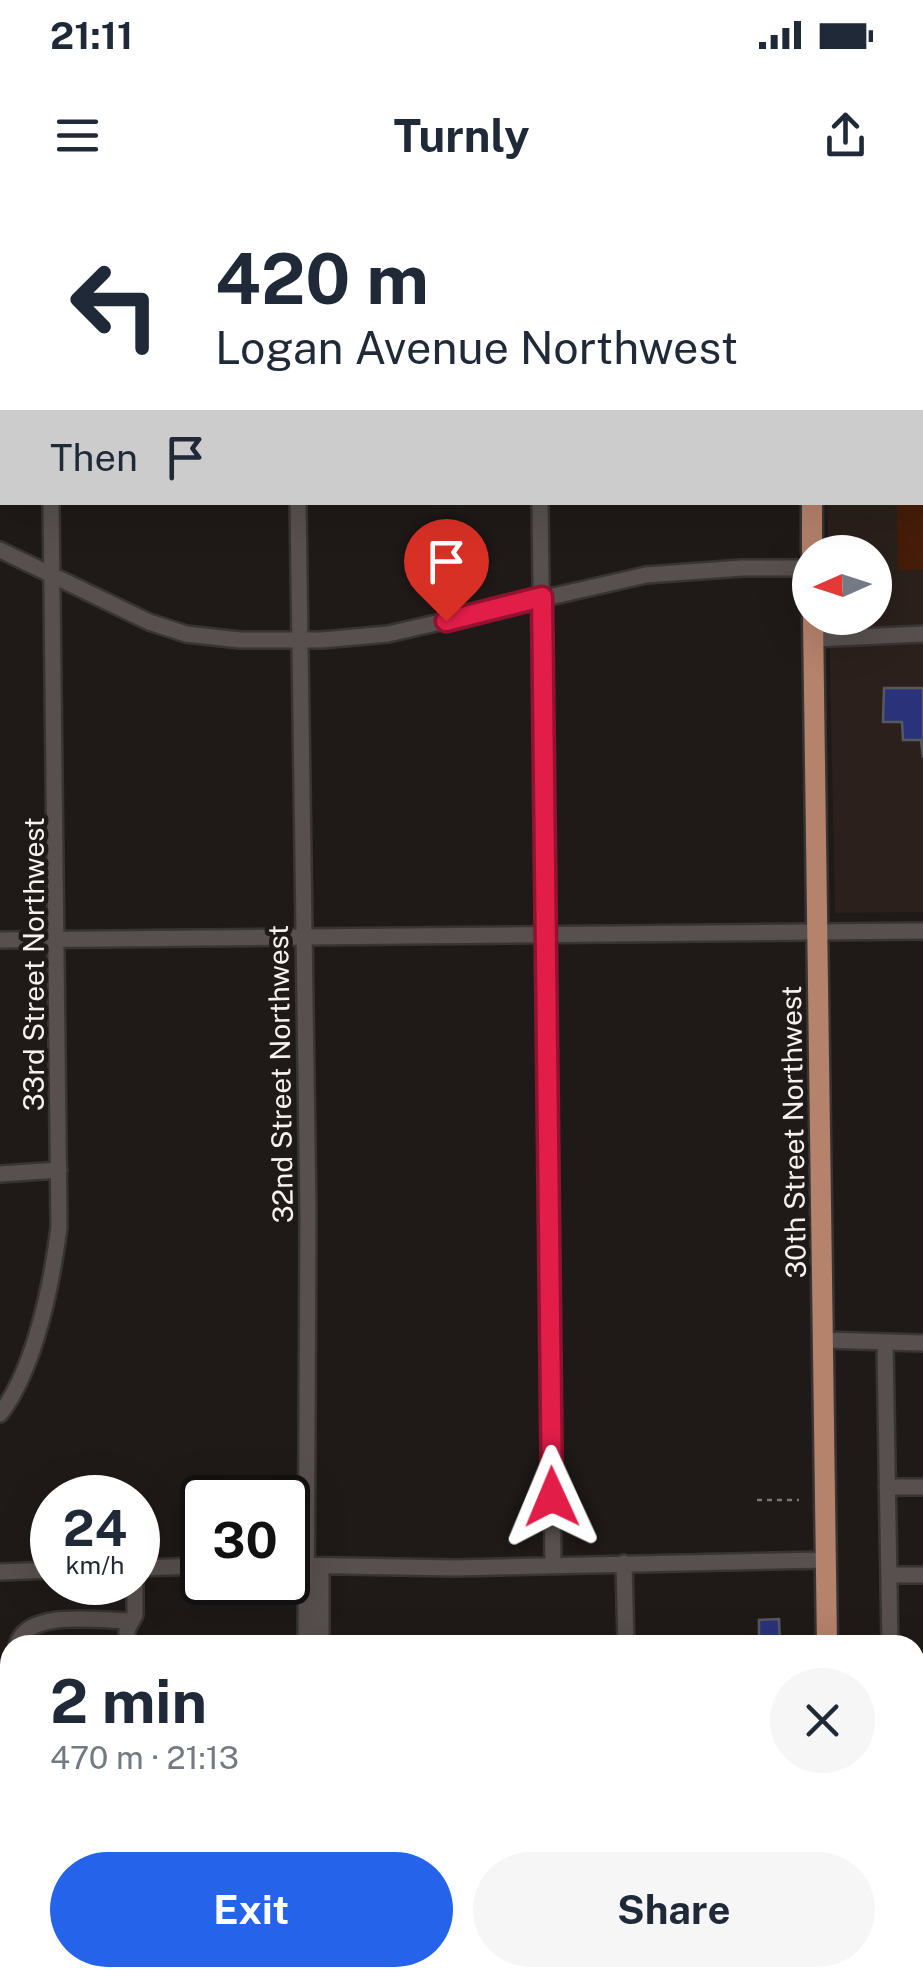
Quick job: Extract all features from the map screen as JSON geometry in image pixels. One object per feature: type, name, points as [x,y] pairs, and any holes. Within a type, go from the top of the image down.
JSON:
[{"type":"main road","points":[[812,505],[812,535]]},
{"type":"main road","name":"30th Street Northwest","points":[[814,635],[827,1635]]},
{"type":"street","name":"33rd Street Northwest","points":[[0,1414],[30,1350],[50,1280],[59,1227],[51,505]]},
{"type":"street","name":"32nd Street Northwest","points":[[298,505],[314,1566],[307,1635]]},
{"type":"street","points":[[540,505],[554,1564]]},
{"type":"street","points":[[0,550],[124,612],[186,634],[300,640],[402,632],[646,574],[792,568]]},
{"type":"street","points":[[892,632],[923,634]]},
{"type":"street","points":[[0,940],[923,930]]},
{"type":"street","points":[[0,1174],[59,1170]]},
{"type":"street","points":[[824,1340],[923,1344]]},
{"type":"street","points":[[885,1342],[890,1635]]},
{"type":"street","points":[[887,1487],[923,1487]]},
{"type":"street","points":[[310,1566],[824,1560]]},
{"type":"street","points":[[624,1563],[626,1635]]},
{"type":"street","points":[[314,1566],[320,1635]]},
{"type":"street","points":[[0,1572],[30,1571]]},
{"type":"street","points":[[889,1576],[923,1575]]},
{"type":"street","points":[[130,1635],[133,1605]]},
{"type":"street","points":[[21,1635],[39,1622],[132,1621]]},
{"type":"path","points":[[757,1500],[799,1500]]},
{"type":"shaded area","points":[[827,505],[923,505],[923,912],[835,913],[829,635],[892,635],[892,535],[828,535]]},
{"type":"shaded area","points":[[897,505],[923,505],[923,569],[898,570]]},
{"type":"building","points":[[884,688],[923,688],[923,758],[921,740],[903,740],[902,722],[883,722]]},
{"type":"building","points":[[779,1619],[780,1635],[759,1635],[759,1620]]},
{"type":"route","points":[[446,621],[542,597],[552,1497]]}]
